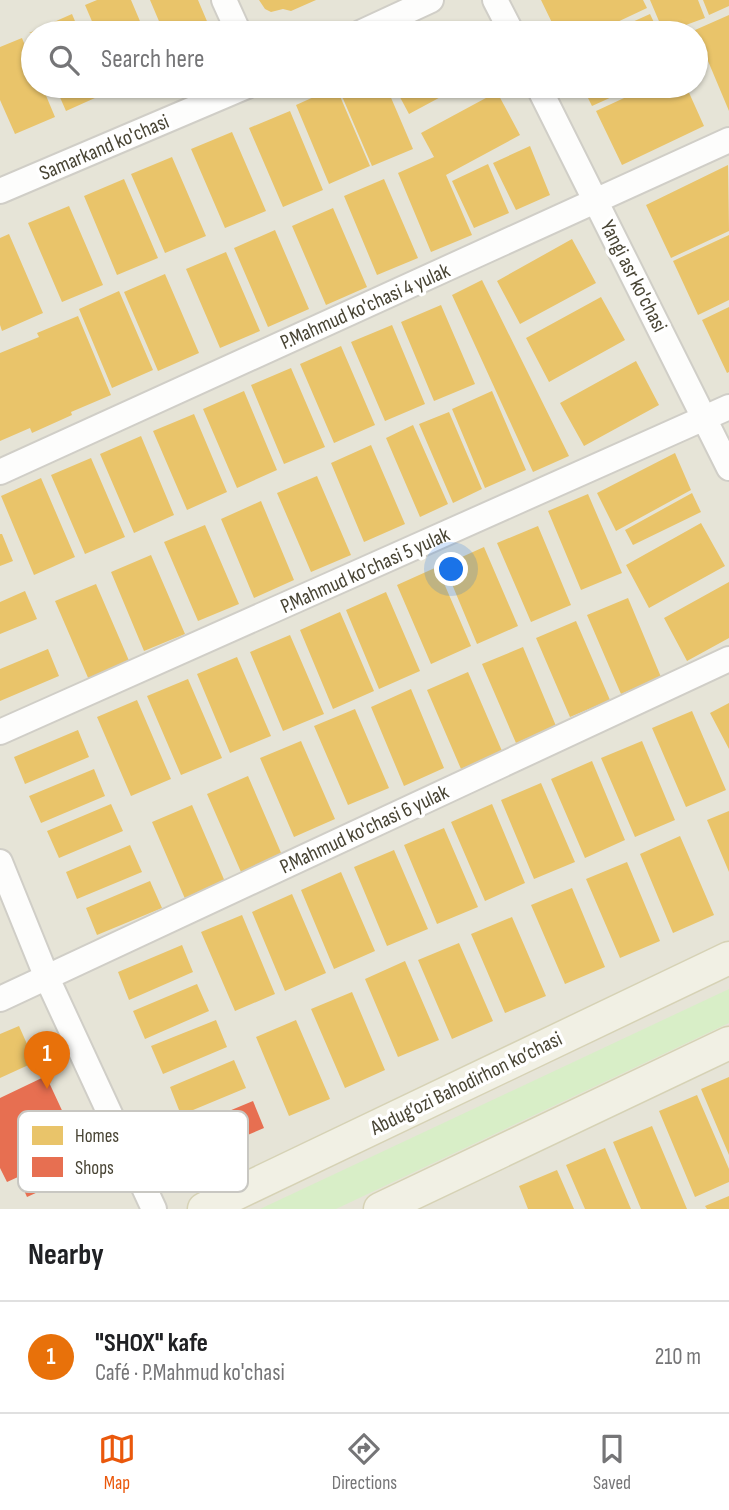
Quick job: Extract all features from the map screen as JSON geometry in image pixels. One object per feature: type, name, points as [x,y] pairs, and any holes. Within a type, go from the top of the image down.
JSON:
[{"type":"main road","name":"Abdug’ozi Bahodirhon ko’chasi","points":[[248,1188],[729,958]]},
{"type":"main road","points":[[380,1209],[729,1043]]},
{"type":"main road","name":"Abdug’ozi Bahodirhon ko’chasi","points":[[204,1209],[240,1192]]},
{"type":"street","points":[[224,0],[234,21]]},
{"type":"street","points":[[386,21],[431,0]]},
{"type":"street","points":[[495,0],[506,21]]},
{"type":"street","name":"Samarkand ko'chasi","points":[[0,191],[219,98]]},
{"type":"street","name":"Yangi asr ko'chasi","points":[[544,98],[729,468]]},
{"type":"street","name":"P.Mahmud ko'chasi 4 yulak","points":[[0,472],[729,140]]},
{"type":"street","name":"P.Mahmud ko'chasi 5 yulak","points":[[0,732],[729,407]]},
{"type":"street","name":"P.Mahmud ko'chasi 6 yulak","points":[[0,999],[729,659]]},
{"type":"street","points":[[0,862],[47,978],[109,1111]]},
{"type":"street","points":[[146,1192],[154,1209]]},
{"type":"shaded area","points":[[0,0],[729,0],[729,1209],[0,1209]]},
{"type":"green space","points":[[729,989],[729,1023],[336,1209],[260,1209]]},
{"type":"building: Homes","points":[[97,0],[131,0],[140,21],[92,21],[85,5]]},
{"type":"building: Homes","points":[[150,0],[198,0],[207,21],[159,21]]},
{"type":"building: Homes","points":[[259,0],[316,0],[291,11],[283,9],[271,12],[265,9]]},
{"type":"building: Homes","points":[[541,0],[643,0],[647,8],[619,21],[551,21]]},
{"type":"building: Homes","points":[[650,0],[698,0],[705,18],[697,21],[659,21]]},
{"type":"building: Homes","points":[[703,0],[729,0],[729,6],[709,15]]},
{"type":"building: Homes","points":[[72,14],[75,21],[56,21]]},
{"type":"building: Homes","points":[[650,14],[653,21],[635,21]]},
{"type":"building: Homes","points":[[729,15],[729,111],[708,61],[708,24]]},
{"type":"building: Homes","points":[[21,38],[21,98],[47,98],[55,117],[15,134],[0,100],[0,47]]},
{"type":"building: Homes","points":[[60,98],[95,98],[66,111]]},
{"type":"building: Homes","points":[[312,98],[341,98],[370,166],[329,184],[296,105]]},
{"type":"building: Homes","points":[[343,98],[391,98],[413,149],[372,166]]},
{"type":"building: Homes","points":[[400,98],[439,98],[409,114]]},
{"type":"building: Homes","points":[[486,98],[500,98],[520,135],[446,175],[472,235],[431,252],[398,173],[434,157],[421,133]]},
{"type":"building: Homes","points":[[588,98],[610,98],[592,106]]},
{"type":"building: Homes","points":[[624,98],[691,98],[704,126],[622,165],[596,111]]},
{"type":"building: Homes","points":[[290,111],[323,190],[283,207],[249,128]]},
{"type":"building: Homes","points":[[232,132],[266,211],[225,228],[191,149]]},
{"type":"building: Homes","points":[[530,146],[550,195],[516,210],[493,163]]},
{"type":"building: Homes","points":[[172,157],[206,236],[165,253],[131,174]]},
{"type":"building: Homes","points":[[488,164],[509,213],[474,228],[452,181]]},
{"type":"building: Homes","points":[[728,165],[729,231],[671,258],[646,205]]},
{"type":"building: Homes","points":[[124,179],[158,258],[117,275],[84,196]]},
{"type":"building: Homes","points":[[384,179],[418,258],[377,275],[344,196]]},
{"type":"building: Homes","points":[[69,206],[103,285],[62,302],[28,223]]},
{"type":"building: Homes","points":[[333,208],[367,287],[326,305],[292,226]]},
{"type":"building: Homes","points":[[275,230],[309,309],[268,327],[234,248]]},
{"type":"building: Homes","points":[[9,234],[43,313],[2,331],[0,238]]},
{"type":"building: Homes","points":[[729,235],[729,300],[698,315],[673,261]]},
{"type":"building: Homes","points":[[572,239],[596,283],[520,324],[497,281]]},
{"type":"building: Homes","points":[[226,252],[260,331],[220,348],[186,269]]},
{"type":"building: Homes","points":[[165,274],[199,353],[158,371],[124,292]]},
{"type":"building: Homes","points":[[482,280],[569,456],[533,472],[452,295]]},
{"type":"building: Homes","points":[[119,291],[153,370],[112,388],[79,309]]},
{"type":"building: Homes","points":[[601,297],[625,340],[549,382],[526,338]]},
{"type":"building: Homes","points":[[441,305],[475,384],[434,401],[401,322]]},
{"type":"building: Homes","points":[[729,307],[729,372],[727,373],[702,320]]},
{"type":"building: Homes","points":[[78,316],[111,395],[32,433],[30,428],[0,441],[0,353],[39,337],[37,333]]},
{"type":"building: Homes","points":[[392,325],[425,404],[385,421],[351,342]]},
{"type":"building: Homes","points":[[341,346],[375,425],[334,443],[300,364]]},
{"type":"building: Homes","points":[[636,361],[659,405],[584,446],[560,403]]},
{"type":"building: Homes","points":[[291,368],[325,447],[284,464],[251,385]]},
{"type":"building: Homes","points":[[244,391],[277,470],[237,488],[203,409]]},
{"type":"building: Homes","points":[[492,391],[526,470],[485,488],[452,409]]},
{"type":"building: Homes","points":[[449,412],[482,489],[453,503],[419,424]]},
{"type":"building: Homes","points":[[194,414],[227,492],[187,510],[153,431]]},
{"type":"building: Homes","points":[[413,425],[448,504],[420,517],[386,438]]},
{"type":"building: Homes","points":[[141,436],[174,515],[134,533],[100,454]]},
{"type":"building: Homes","points":[[371,445],[405,524],[364,542],[331,463]]},
{"type":"building: Homes","points":[[675,453],[691,490],[616,531],[597,493]]},
{"type":"building: Homes","points":[[91,458],[125,537],[85,554],[51,475]]},
{"type":"building: Homes","points":[[317,476],[351,555],[311,572],[277,493]]},
{"type":"building: Homes","points":[[41,478],[75,557],[34,575],[1,496]]},
{"type":"building: Homes","points":[[692,493],[701,512],[633,545],[625,530]]},
{"type":"building: Homes","points":[[588,494],[622,573],[581,590],[548,511]]},
{"type":"building: Homes","points":[[261,501],[294,580],[254,598],[221,519]]},
{"type":"building: Homes","points":[[701,523],[725,566],[649,608],[626,565]]},
{"type":"building: Homes","points":[[205,525],[239,604],[198,621],[164,542]]},
{"type":"building: Homes","points":[[538,526],[571,605],[531,622],[497,543]]},
{"type":"building: Homes","points":[[0,534],[13,561],[0,566]]},
{"type":"building: Homes","points":[[484,547],[518,626],[477,644],[444,565]]},
{"type":"building: Homes","points":[[151,555],[185,634],[144,651],[111,572]]},
{"type":"building: Homes","points":[[437,567],[471,646],[431,664],[397,585]]},
{"type":"building: Homes","points":[[729,582],[729,638],[687,661],[664,618]]},
{"type":"building: Homes","points":[[96,584],[130,663],[89,680],[55,601]]},
{"type":"building: Homes","points":[[25,591],[37,619],[0,634],[0,602]]},
{"type":"building: Homes","points":[[386,592],[420,671],[379,689],[346,610]]},
{"type":"building: Homes","points":[[628,598],[661,677],[621,694],[587,615]]},
{"type":"building: Homes","points":[[340,612],[374,691],[333,709],[300,630]]},
{"type":"building: Homes","points":[[576,621],[610,700],[570,717],[536,638]]},
{"type":"building: Homes","points":[[290,635],[324,714],[283,731],[250,652]]},
{"type":"building: Homes","points":[[523,647],[556,726],[516,743],[482,664]]},
{"type":"building: Homes","points":[[48,649],[59,676],[0,701],[0,669]]},
{"type":"building: Homes","points":[[237,657],[271,736],[230,753],[197,674]]},
{"type":"building: Homes","points":[[468,672],[502,751],[461,769],[427,690]]},
{"type":"building: Homes","points":[[188,679],[222,758],[181,775],[147,696]]},
{"type":"building: Homes","points":[[411,689],[444,768],[404,786],[371,707]]},
{"type":"building: Homes","points":[[137,700],[171,779],[131,796],[97,717]]},
{"type":"building: Homes","points":[[729,703],[729,749],[710,713]]},
{"type":"building: Homes","points":[[355,709],[389,788],[348,805],[314,726]]},
{"type":"building: Homes","points":[[692,711],[726,790],[686,807],[652,728]]},
{"type":"building: Homes","points":[[78,730],[89,757],[25,784],[14,757]]},
{"type":"building: Homes","points":[[301,741],[335,819],[294,837],[260,758]]},
{"type":"building: Homes","points":[[642,741],[675,820],[635,837],[601,758]]},
{"type":"building: Homes","points":[[592,761],[625,840],[585,858],[551,779]]},
{"type":"building: Homes","points":[[94,769],[105,796],[41,823],[29,796]]},
{"type":"building: Homes","points":[[248,776],[282,855],[241,872],[207,794]]},
{"type":"building: Homes","points":[[541,783],[575,862],[534,879],[501,800]]},
{"type":"building: Homes","points":[[111,804],[123,831],[59,858],[47,831]]},
{"type":"building: Homes","points":[[492,804],[525,883],[485,901],[451,822]]},
{"type":"building: Homes","points":[[192,805],[226,884],[186,901],[152,822]]},
{"type":"building: Homes","points":[[729,811],[729,872],[707,820]]},
{"type":"building: Homes","points":[[444,828],[478,907],[437,924],[404,845]]},
{"type":"building: Homes","points":[[680,836],[714,915],[673,933],[640,854]]},
{"type":"building: Homes","points":[[130,845],[142,872],[77,899],[66,872]]},
{"type":"building: Homes","points":[[394,850],[428,929],[387,946],[354,867]]},
{"type":"building: Homes","points":[[627,862],[660,941],[620,958],[586,879]]},
{"type":"building: Homes","points":[[341,872],[375,951],[334,969],[301,890]]},
{"type":"building: Homes","points":[[150,881],[162,908],[97,935],[86,908]]},
{"type":"building: Homes","points":[[572,888],[605,967],[565,984],[531,905]]},
{"type":"building: Homes","points":[[292,894],[326,973],[285,991],[252,912]]},
{"type":"building: Homes","points":[[242,915],[275,994],[235,1011],[201,932]]},
{"type":"building: Homes","points":[[512,917],[546,996],[505,1013],[471,934]]},
{"type":"building: Homes","points":[[459,943],[493,1021],[452,1039],[418,960]]},
{"type":"building: Homes","points":[[182,945],[193,972],[129,1000],[118,972]]},
{"type":"building: Homes","points":[[405,961],[439,1040],[398,1057],[365,979]]},
{"type":"building: Homes","points":[[197,984],[209,1011],[145,1039],[133,1011]]},
{"type":"building: Homes","points":[[352,992],[385,1070],[345,1088],[311,1009]]},
{"type":"building: Homes","points":[[216,1020],[227,1047],[163,1074],[151,1046]]},
{"type":"building: Homes","points":[[296,1020],[330,1099],[289,1116],[256,1037]]},
{"type":"building: Homes","points":[[19,1026],[35,1062],[0,1078],[0,1034]]},
{"type":"building: Homes","points":[[234,1060],[246,1088],[191,1111],[179,1111],[170,1087]]},
{"type":"building: Homes","points":[[729,1077],[729,1155],[701,1089]]},
{"type":"building: Homes","points":[[697,1095],[729,1169],[729,1182],[695,1197],[659,1111]]},
{"type":"building: Homes","points":[[652,1126],[687,1209],[641,1209],[613,1142]]},
{"type":"building: Homes","points":[[605,1148],[631,1209],[585,1209],[566,1165]]},
{"type":"building: Homes","points":[[557,1170],[574,1209],[528,1209],[519,1186]]},
{"type":"building: Homes","points":[[729,1196],[729,1209],[707,1209],[705,1206]]},
{"type":"building: Shops","points":[[46,1076],[62,1111],[18,1111],[18,1177],[7,1182],[0,1168],[0,1098]]},
{"type":"building: Shops","points":[[253,1101],[264,1128],[248,1135],[248,1111],[229,1111]]},
{"type":"building: Shops","points":[[25,1192],[38,1192],[27,1197]]},
{"type":"place","name":"\"SHOX\" kafe","points":[[47,1089]]}]
